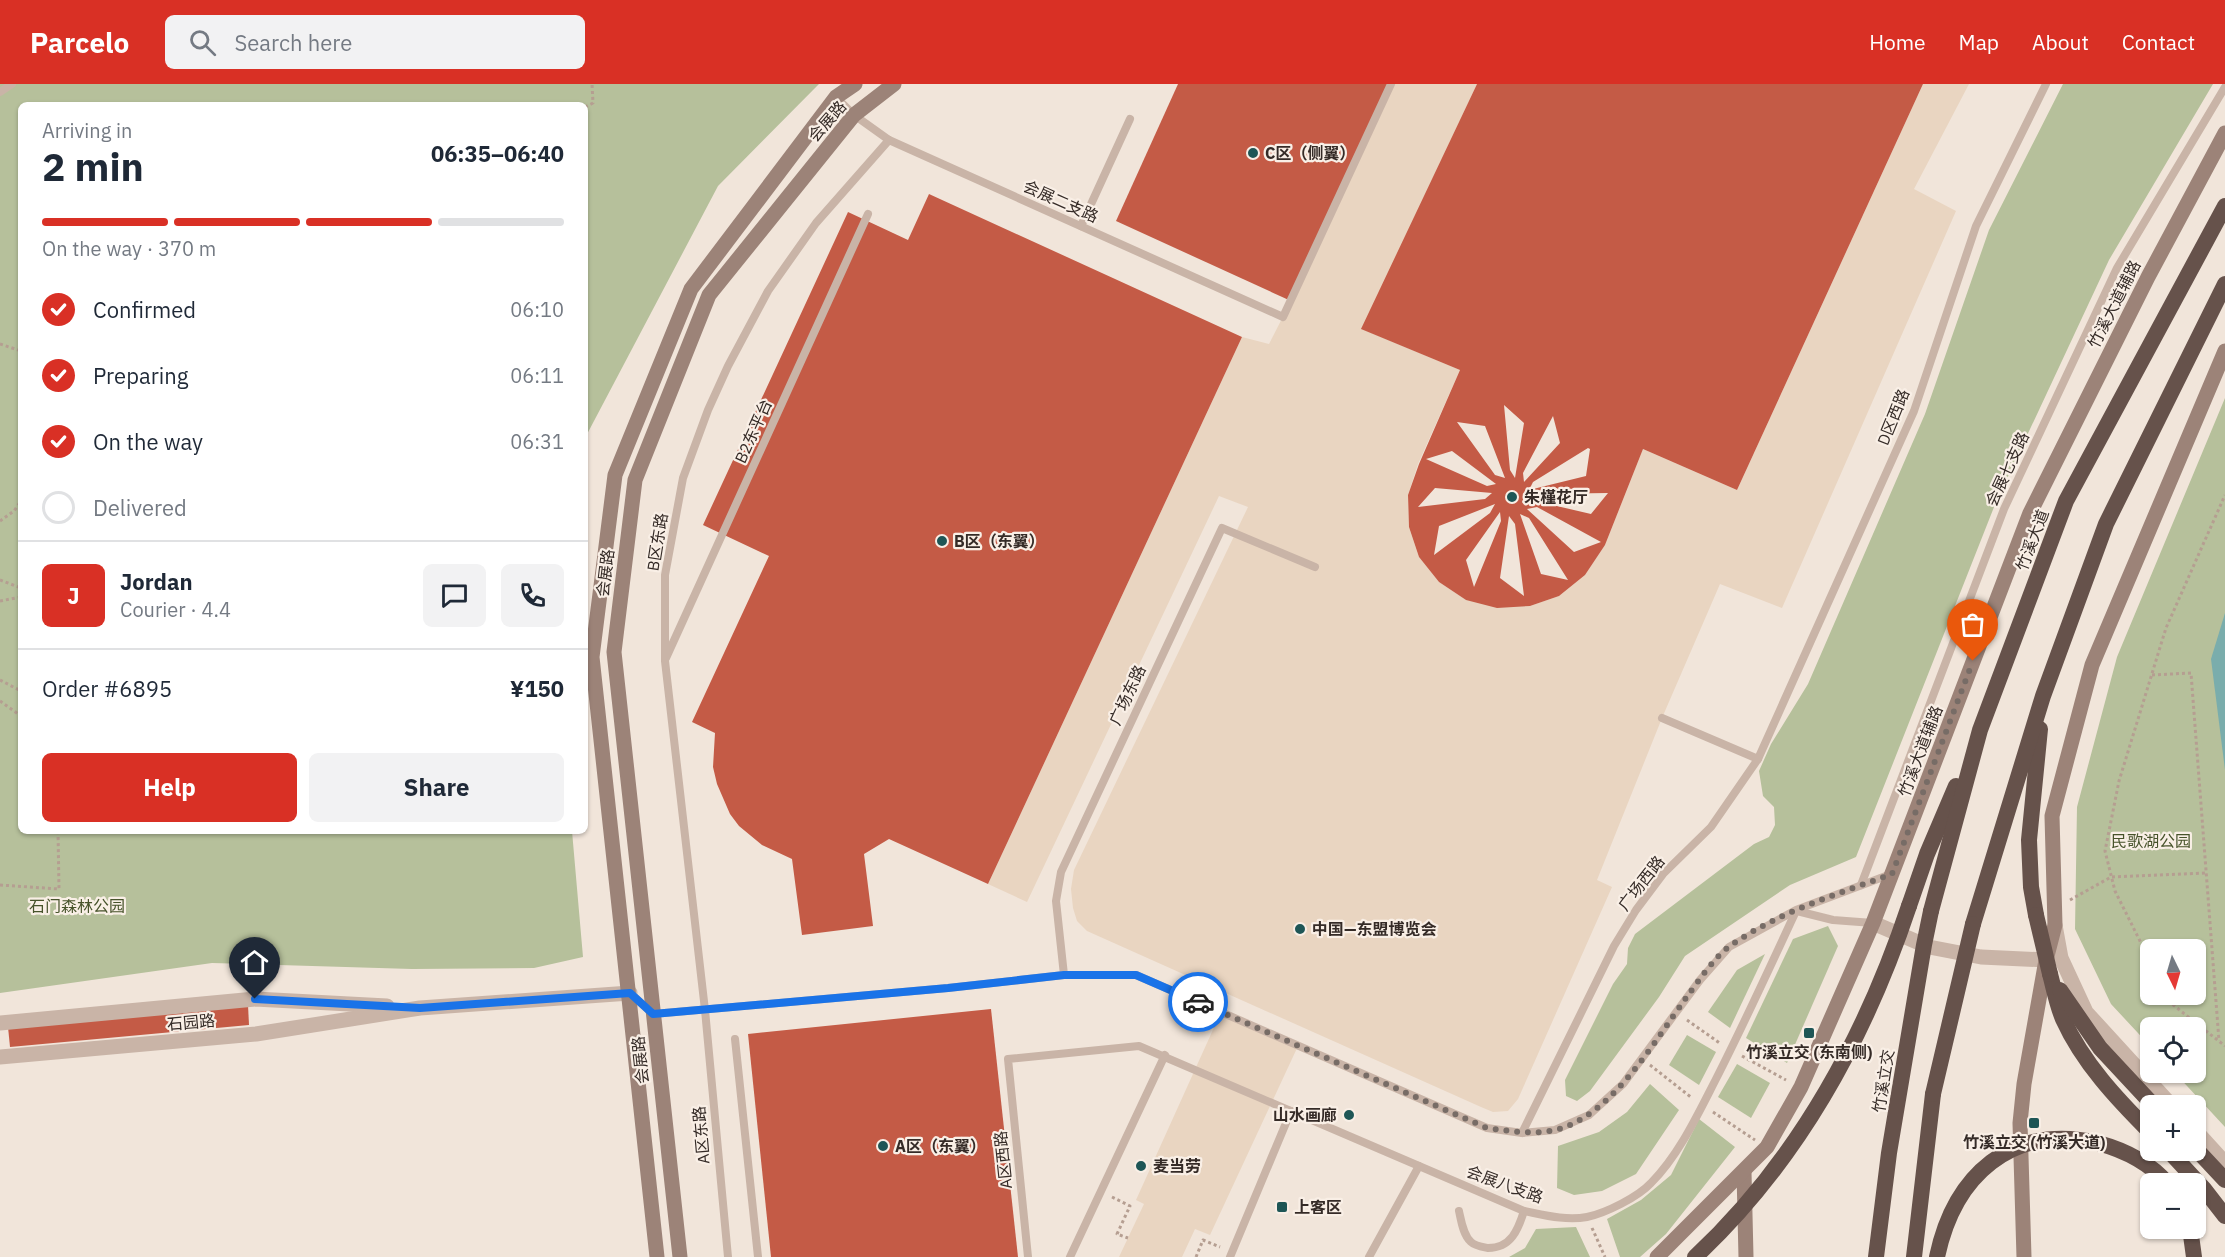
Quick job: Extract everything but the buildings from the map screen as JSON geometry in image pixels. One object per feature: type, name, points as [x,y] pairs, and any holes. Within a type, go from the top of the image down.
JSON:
[{"type":"highway","name":"竹溪大道","points":[[1931,911],[1980,730],[2066,501],[2225,206]]},
{"type":"highway","points":[[1914,1257],[1933,1094],[1973,924],[2043,696],[2106,524],[2225,284]]},
{"type":"highway","points":[[2043,696],[2029,840],[2030,875],[2036,915],[2063,1018],[2076,1043],[2103,1083],[2140,1122]]},
{"type":"highway","points":[[1695,1257],[1725,1228],[1770,1176],[1823,1098],[1843,1064],[1874,1000],[1927,854],[1980,730]]},
{"type":"highway","name":"竹溪立交","points":[[1876,1257],[1889,1153],[1931,911]]},
{"type":"highway","points":[[2048,967],[2100,1048],[2144,1095]]},
{"type":"highway","points":[[1937,1257],[1945,1226],[1964,1188],[1978,1172],[1991,1162],[2007,1151],[2024,1144],[2062,1139],[2085,1140],[2128,1154],[2157,1173]]},
{"type":"highway","points":[[2206,1160],[2225,1180]]},
{"type":"highway","points":[[2178,1161],[2225,1216]]},
{"type":"highway","points":[[2192,1239],[2194,1257]]},
{"type":"main road","name":"会展路","points":[[657,1257],[592,657],[615,475],[691,289],[836,97],[855,84]]},
{"type":"main road","name":"会展路","points":[[680,1257],[614,652],[635,480],[709,295],[854,115],[894,84]]},
{"type":"main road","name":"竹溪大道辅路","points":[[1657,1257],[1767,1147],[1801,1088],[1873,923],[2030,513],[2148,277],[2225,133]]},
{"type":"main road","points":[[2024,1257],[2020,1123],[2024,1084],[2055,925],[2052,816],[2092,666],[2225,351]]},
{"type":"main road","points":[[1744,1172],[1746,1257]]},
{"type":"street","points":[[1873,923],[1929,947],[2048,967]]},
{"type":"street","points":[[2055,925],[2061,958],[2086,1012],[2162,1095]]},
{"type":"street","name":"石园路","points":[[0,1057],[256,1034],[420,1008],[630,993]]},
{"type":"street","name":"石园路","points":[[0,1023],[255,999],[420,1008]]},
{"type":"street","points":[[2206,1142],[2225,1163]]},
{"type":"lane","points":[[0,92],[12,84]]},
{"type":"lane","name":"会展二支路","points":[[836,97],[854,115],[889,140],[1283,317],[1391,84]]},
{"type":"lane","name":"D区西路","points":[[1758,759],[1914,411],[1976,226],[2046,84]]},
{"type":"lane","name":"会展七支路","points":[[1861,885],[2004,508],[2117,268],[2225,87]]},
{"type":"lane","points":[[1081,226],[1130,119]]},
{"type":"lane","name":"B区东路","points":[[705,1010],[665,661],[665,575],[683,478],[708,410],[728,366],[768,291],[816,223],[889,140]]},
{"type":"lane","name":"B2东平台","points":[[665,661],[868,214]]},
{"type":"lane","name":"广场东路","points":[[1064,975],[1056,901],[1061,872],[1222,528],[1315,567]]},
{"type":"lane","points":[[1662,718],[1758,759]]},
{"type":"lane","name":"广场西路","points":[[1522,1133],[1614,946],[1636,910],[1663,874],[1711,827],[1758,759]]},
{"type":"lane","points":[[630,993],[653,1014],[1064,975],[1136,975],[1487,1128],[1522,1133],[1555,1130],[1590,1115],[1623,1084],[1700,980],[1729,947],[1796,910],[1892,874]]},
{"type":"lane","points":[[1796,910],[1833,920],[1873,923]]},
{"type":"lane","name":"会展八支路","points":[[1008,1059],[1139,1046],[1165,1055],[1524,1211],[1559,1218],[1587,1217],[1621,1204],[1650,1184],[1674,1153],[1725,1060],[1796,910]]},
{"type":"lane","name":"A区东路","points":[[705,1010],[728,1257]]},
{"type":"lane","points":[[735,1039],[758,1257]]},
{"type":"lane","points":[[1070,1257],[1165,1055]]},
{"type":"lane","name":"A区西路","points":[[1008,1059],[1028,1257]]},
{"type":"lane","points":[[1231,1254],[1290,1111]]},
{"type":"lane","points":[[1369,1257],[1419,1166]]},
{"type":"lane","points":[[1459,1211],[1465,1232],[1471,1242],[1483,1247],[1496,1248],[1509,1242],[1519,1227],[1524,1211]]},
{"type":"path","points":[[588,106],[593,103],[592,84]]},
{"type":"path","points":[[0,344],[18,350]]},
{"type":"path","points":[[2140,941],[2115,891],[2105,852],[2119,781],[2166,628],[2225,495]]},
{"type":"path","points":[[0,521],[14,512],[18,506]]},
{"type":"path","points":[[2217,511],[2225,508]]},
{"type":"path","points":[[0,580],[18,587]]},
{"type":"path","points":[[0,601],[18,598]]},
{"type":"path","points":[[2152,675],[2192,673],[2219,1041]]},
{"type":"path","points":[[0,680],[18,689]]},
{"type":"path","points":[[0,701],[18,714]]},
{"type":"path","points":[[0,885],[59,889],[58,834]]},
{"type":"path","points":[[2055,909],[2111,878],[2206,873]]},
{"type":"path","points":[[2173,1005],[2225,1046]]},
{"type":"path","points":[[1100,1191],[1130,1206],[1117,1234],[1128,1238]]},
{"type":"path","points":[[1587,1217],[1605,1257]]},
{"type":"path","points":[[1196,1257],[1203,1240],[1231,1254]]},
{"type":"green space","name":"石门森林公园","points":[[0,84],[819,84],[718,186],[588,432],[588,102],[18,102],[18,834],[572,834],[583,957],[534,968],[412,969],[212,963],[0,993]]},
{"type":"green space","points":[[2063,84],[2213,84],[2109,260],[1996,502],[1856,857],[1790,885],[1685,956],[1659,997],[1590,1091],[1577,1101],[1566,1096],[1565,1080],[1613,984],[1627,964],[1628,948],[1635,934],[1754,844],[1769,837],[1775,825],[1774,807],[1763,796],[1759,771],[1771,744],[1808,684],[1925,414],[1989,230]]},
{"type":"green space","name":"民歌湖公园","points":[[2225,398],[2225,1127],[2206,1106],[2206,1095],[2195,1095],[2184,1083],[2206,1083],[2206,1017],[2140,1017],[2140,1035],[2111,1004],[2075,929],[2077,807],[2117,657]]},
{"type":"green space","points":[[1828,926],[1838,946],[1787,1063],[1746,1038],[1793,939]]},
{"type":"green space","points":[[1765,954],[1730,1028],[1708,1012],[1737,970]]},
{"type":"green space","points":[[1687,1035],[1716,1052],[1699,1085],[1669,1065]]},
{"type":"green space","points":[[1737,1064],[1770,1083],[1751,1118],[1718,1097]]},
{"type":"green space","points":[[1650,1084],[1679,1110],[1636,1174],[1602,1191],[1574,1195],[1557,1188],[1558,1146],[1599,1132],[1627,1112]]},
{"type":"green space","points":[[1699,1119],[1735,1147],[1666,1234],[1640,1257],[1620,1257],[1607,1219],[1641,1200],[1671,1175]]},
{"type":"green space","points":[[1576,1227],[1590,1257],[1509,1257],[1525,1248],[1536,1229]]},
{"type":"shaded area","points":[[1391,84],[1477,84],[1362,329],[1460,370],[1418,464],[1408,495],[1409,527],[1419,557],[1439,582],[1466,600],[1530,606],[1559,596],[1585,575],[1605,545],[1643,449],[1737,490],[1923,84],[1969,84],[1914,189],[1956,211],[1782,608],[1720,584],[1662,718],[1597,880],[1612,887],[1518,1099],[1508,1111],[1493,1112],[1481,1107],[1087,931],[1077,921],[1071,889],[1074,870],[1248,507],[1219,496],[1027,902],[988,884],[1242,337],[1269,344]]},
{"type":"shaded area","points":[[1221,1012],[1298,1046],[1210,1235],[1195,1229],[1182,1257],[1119,1257],[1144,1204],[1136,1200]]},
{"type":"water","points":[[2225,613],[2225,770],[2211,659]]},
{"type":"way so far","points":[[1198,1002],[1487,1128],[1522,1133],[1555,1130],[1590,1115],[1623,1084],[1700,980],[1729,947],[1796,910],[1892,874],[1973,661]]},
{"type":"place","name":"C区（侧翼）","points":[[1253,153]]},
{"type":"place","name":"朱槿花厅","points":[[1512,497]]},
{"type":"place","name":"B区（东翼）","points":[[942,541]]},
{"type":"place","name":"中国—东盟博览会","points":[[1300,929]]},
{"type":"place","name":"竹溪立交 (东南侧)","points":[[1809,1033]]},
{"type":"place","name":"山水画廊","points":[[1349,1115]]},
{"type":"place","name":"竹溪立交 (竹溪大道)","points":[[2034,1123]]},
{"type":"place","name":"A区（东翼）","points":[[883,1146]]},
{"type":"place","name":"麦当劳","points":[[1141,1166]]},
{"type":"place","name":"上客区","points":[[1282,1207]]},
{"type":"route","points":[[255,999],[420,1008],[630,993],[653,1014],[948,988],[1064,975],[1136,975],[1198,1002]]}]
